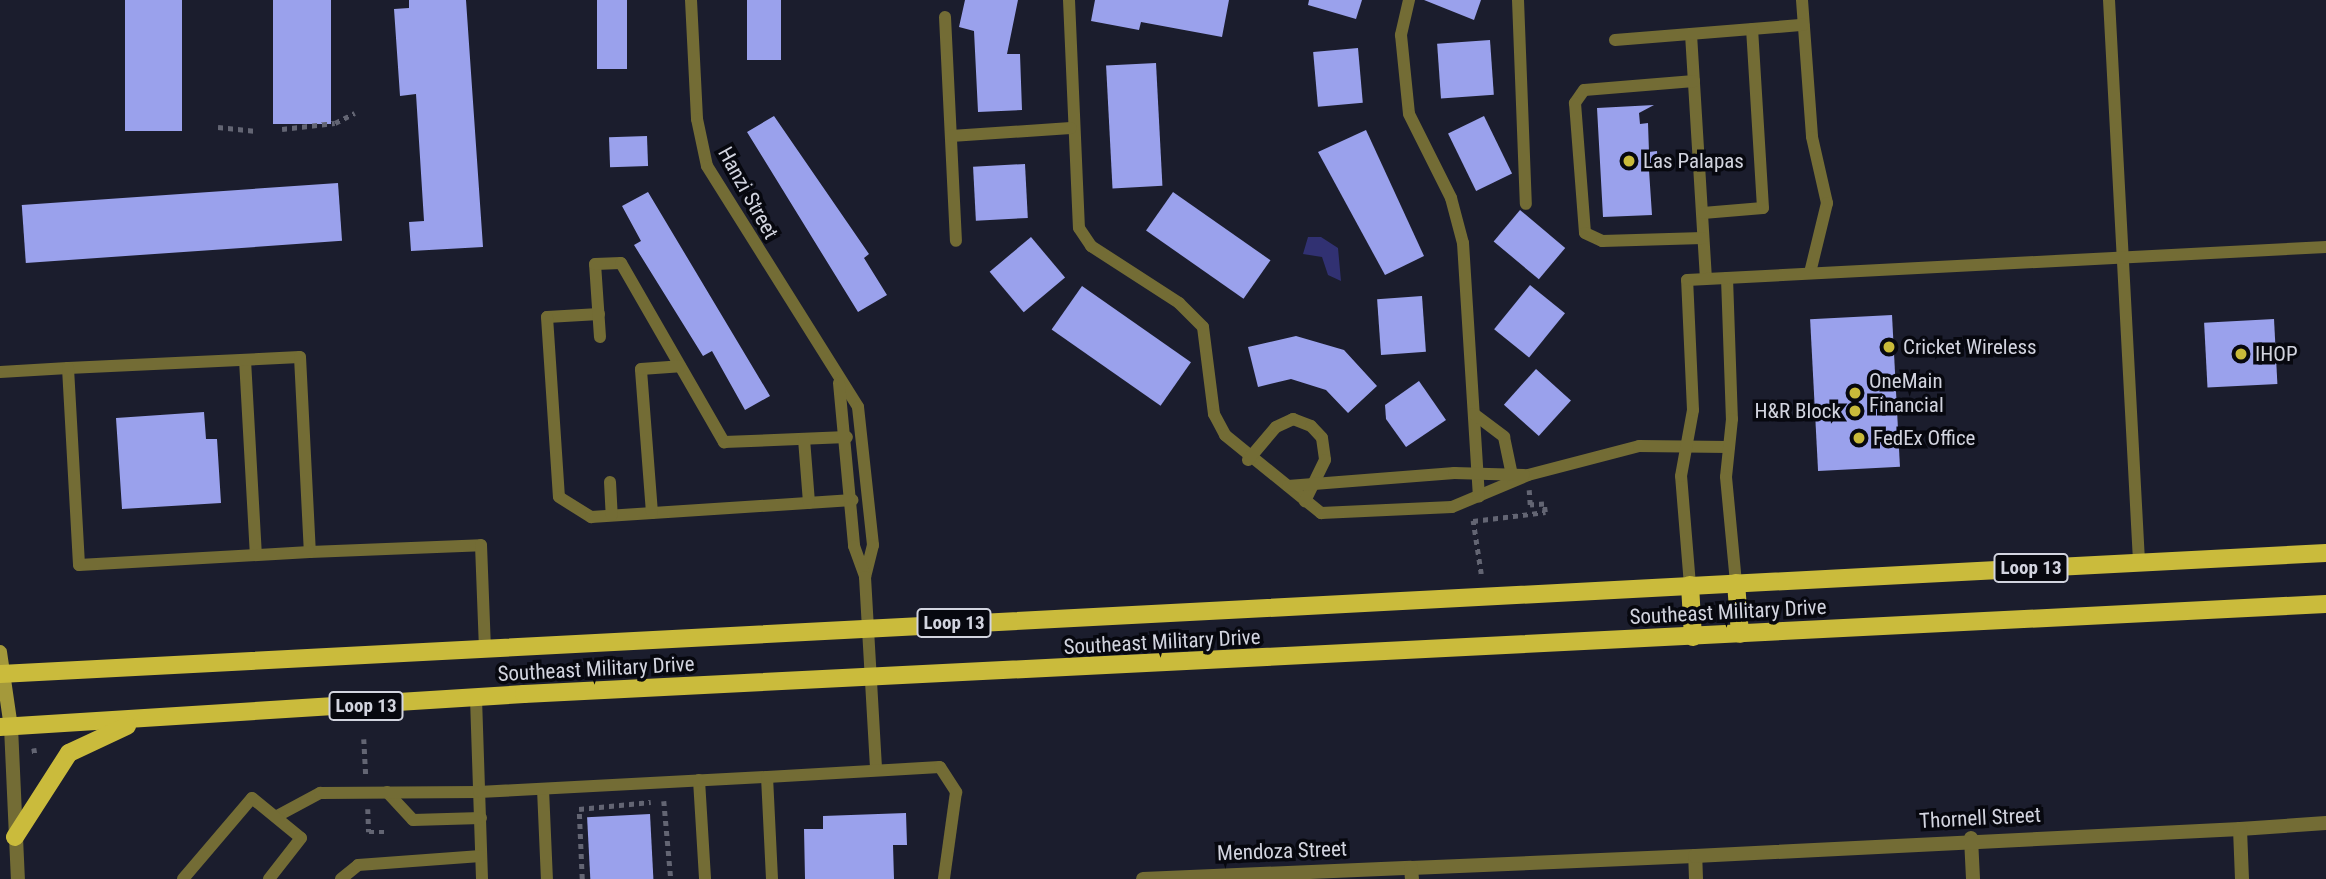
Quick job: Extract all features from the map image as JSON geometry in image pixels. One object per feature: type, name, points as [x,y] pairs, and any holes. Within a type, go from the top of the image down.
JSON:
[{"type":"main road","name":"Southeast Military Drive","points":[[4,674],[2326,552]]},
{"type":"main road","points":[[1736,583],[1740,634]]},
{"type":"main road","points":[[1690,586],[1693,637]]},
{"type":"main road","name":"Southeast Military Drive","points":[[6,727],[139,721],[477,698],[2326,604]]},
{"type":"main road","points":[[0,653],[4,674],[6,727]]},
{"type":"main road","points":[[15,837],[69,752],[139,721]]},
{"type":"street","points":[[6,727],[18,879]]},
{"type":"street","name":"Thornell Street","points":[[1412,874],[1971,838],[2240,829],[2326,823]]},
{"type":"street","points":[[2240,829],[2242,879]]},
{"type":"street","points":[[1971,838],[1973,879]]},
{"type":"street","points":[[1695,856],[1696,879]]},
{"type":"street","name":"Mendoza Street","points":[[1143,878],[1412,874]]},
{"type":"lane","name":"Hanzi Street","points":[[691,0],[697,119],[707,166],[839,383],[858,407],[866,443],[873,545],[865,577]]},
{"type":"lane","points":[[1069,0],[1071,128],[1079,228],[1091,246],[1179,303],[1203,327],[1214,414],[1248,460],[1288,486],[1321,513],[1452,507],[1513,478],[1639,446],[1729,447]]},
{"type":"lane","points":[[1409,0],[1401,35],[1409,114],[1459,217],[1479,496]]},
{"type":"lane","points":[[1518,0],[1525,204]]},
{"type":"lane","points":[[1802,0],[1812,137],[1827,203],[1810,274]]},
{"type":"lane","points":[[2109,0],[2139,562]]},
{"type":"lane","points":[[945,17],[956,241]]},
{"type":"lane","points":[[1615,40],[1803,25]]},
{"type":"lane","points":[[1703,212],[1763,208],[1752,29]]},
{"type":"lane","points":[[1691,34],[1706,279]]},
{"type":"lane","points":[[1694,81],[1584,90],[1575,103],[1585,233],[1602,241],[1703,238]]},
{"type":"lane","points":[[951,135],[1071,128]]},
{"type":"lane","points":[[1690,586],[1681,476],[1693,410],[1687,280],[2326,247]]},
{"type":"lane","points":[[600,337],[595,264],[621,263],[724,442],[847,437]]},
{"type":"lane","points":[[1727,278],[1729,447],[1736,583]]},
{"type":"lane","points":[[598,314],[547,317],[559,497],[591,517],[852,500]]},
{"type":"lane","points":[[0,372],[300,357],[310,552]]},
{"type":"lane","points":[[245,360],[256,555]]},
{"type":"lane","points":[[652,513],[641,369],[680,366]]},
{"type":"lane","points":[[68,368],[79,565],[481,545],[485,647]]},
{"type":"lane","name":"Hanzi Street","points":[[839,383],[847,437],[854,546],[865,577],[876,771]]},
{"type":"lane","points":[[1474,414],[1504,437],[1513,478]]},
{"type":"lane","points":[[1248,460],[1276,427],[1293,419],[1321,438],[1325,460],[1318,481],[1305,501]]},
{"type":"lane","points":[[804,439],[809,503]]},
{"type":"lane","points":[[1288,486],[1318,481],[1476,474],[1513,478]]},
{"type":"lane","points":[[610,482],[612,515]]},
{"type":"lane","points":[[477,698],[482,879]]},
{"type":"lane","points":[[279,815],[320,793],[479,792],[940,768],[956,792],[944,879]]},
{"type":"lane","points":[[767,777],[772,879]]},
{"type":"lane","points":[[699,780],[705,879]]},
{"type":"lane","points":[[543,789],[547,879]]},
{"type":"lane","points":[[387,792],[413,820],[481,818]]},
{"type":"lane","points":[[183,879],[252,798],[279,815],[301,838],[271,878]]},
{"type":"lane","points":[[341,879],[358,865],[481,856]]},
{"type":"path","points":[[282,129],[335,123],[355,113]]},
{"type":"path","points":[[218,127],[254,131]]},
{"type":"path","points":[[1481,573],[1473,522],[1545,512],[1544,504],[1530,505],[1528,475]]},
{"type":"path","points":[[34,748],[35,754],[44,762]]},
{"type":"path","points":[[26,757],[35,754]]},
{"type":"path","points":[[582,879],[579,808],[667,801],[671,879]]},
{"type":"shaded area","points":[[1308,237],[1321,237],[1338,248],[1341,281],[1328,275],[1322,257],[1303,254]]},
{"type":"building","points":[[125,0],[182,0],[182,131],[125,131]]},
{"type":"building","points":[[273,0],[331,0],[331,124],[273,124]]},
{"type":"building","points":[[409,0],[466,0],[483,247],[411,251],[409,222],[424,221],[416,94],[400,96],[394,9],[409,8]]},
{"type":"building","points":[[597,0],[627,0],[627,69],[597,69]]},
{"type":"building","points":[[747,0],[781,0],[781,60],[747,60]]},
{"type":"building","points":[[965,0],[1018,0],[1007,54],[1020,54],[1022,110],[978,112],[974,31],[959,27]]},
{"type":"building","points":[[1095,0],[1229,0],[1222,37],[1141,22],[1139,30],[1091,21]]},
{"type":"building","points":[[1309,0],[1362,0],[1356,19],[1308,5]]},
{"type":"building","points":[[1424,0],[1481,0],[1474,20]]},
{"type":"building","points":[[1490,40],[1494,95],[1441,99],[1437,44]]},
{"type":"building","points":[[1358,48],[1363,103],[1318,107],[1313,52]]},
{"type":"building","points":[[1156,63],[1162,186],[1113,188],[1106,66]]},
{"type":"building","name":"Las Palapas","points":[[1654,105],[1639,113],[1640,124],[1648,123],[1649,152],[1657,151],[1658,169],[1649,170],[1652,215],[1603,217],[1597,108]]},
{"type":"building","points":[[774,116],[869,254],[864,258],[887,295],[858,312],[747,132]]},
{"type":"building","points":[[1484,116],[1512,174],[1476,191],[1448,134]]},
{"type":"building","points":[[1366,130],[1424,256],[1385,275],[1318,152]]},
{"type":"building","points":[[647,136],[648,166],[610,167],[609,137]]},
{"type":"building","points":[[1025,164],[1028,218],[976,221],[973,167]]},
{"type":"building","points":[[338,183],[342,241],[26,263],[22,205]]},
{"type":"building","points":[[648,192],[770,396],[745,410],[712,351],[703,356],[634,245],[641,241],[622,206]]},
{"type":"building","points":[[1173,192],[1270,260],[1244,299],[1146,231]]},
{"type":"building","points":[[1520,210],[1565,248],[1539,279],[1494,241]]},
{"type":"building","points":[[1031,237],[1065,278],[1024,312],[990,272]]},
{"type":"building","points":[[1530,285],[1565,313],[1529,358],[1494,329]]},
{"type":"building","points":[[1082,286],[1191,362],[1161,406],[1052,329]]},
{"type":"building","points":[[1422,296],[1426,352],[1381,355],[1377,299]]},
{"type":"building","points":[[1892,315],[1900,467],[1818,471],[1810,319]]},
{"type":"building","name":"IHOP","points":[[2274,319],[2277,384],[2207,388],[2204,323]]},
{"type":"building","points":[[1296,336],[1344,350],[1377,386],[1348,413],[1326,390],[1291,379],[1258,387],[1248,347]]},
{"type":"building","points":[[1536,369],[1571,400],[1539,436],[1504,405]]},
{"type":"building","points":[[1419,381],[1446,420],[1406,447],[1386,419],[1385,405]]},
{"type":"building","points":[[204,412],[206,439],[217,439],[221,503],[122,509],[116,418]]},
{"type":"building","points":[[906,813],[907,845],[893,845],[894,879],[805,879],[804,829],[823,829],[823,816]]},
{"type":"building","points":[[650,814],[653,879],[590,879],[587,817]]},
{"type":"place","name":"Las Palapas","points":[[1629,161]]},
{"type":"place","name":"Cricket Wireless","points":[[1889,347]]},
{"type":"place","name":"IHOP","points":[[2241,354]]},
{"type":"place","name":"OneMain Financial","points":[[1855,393]]},
{"type":"place","name":"H&R Block","points":[[1855,411]]},
{"type":"place","name":"FedEx Office","points":[[1859,438]]}]
